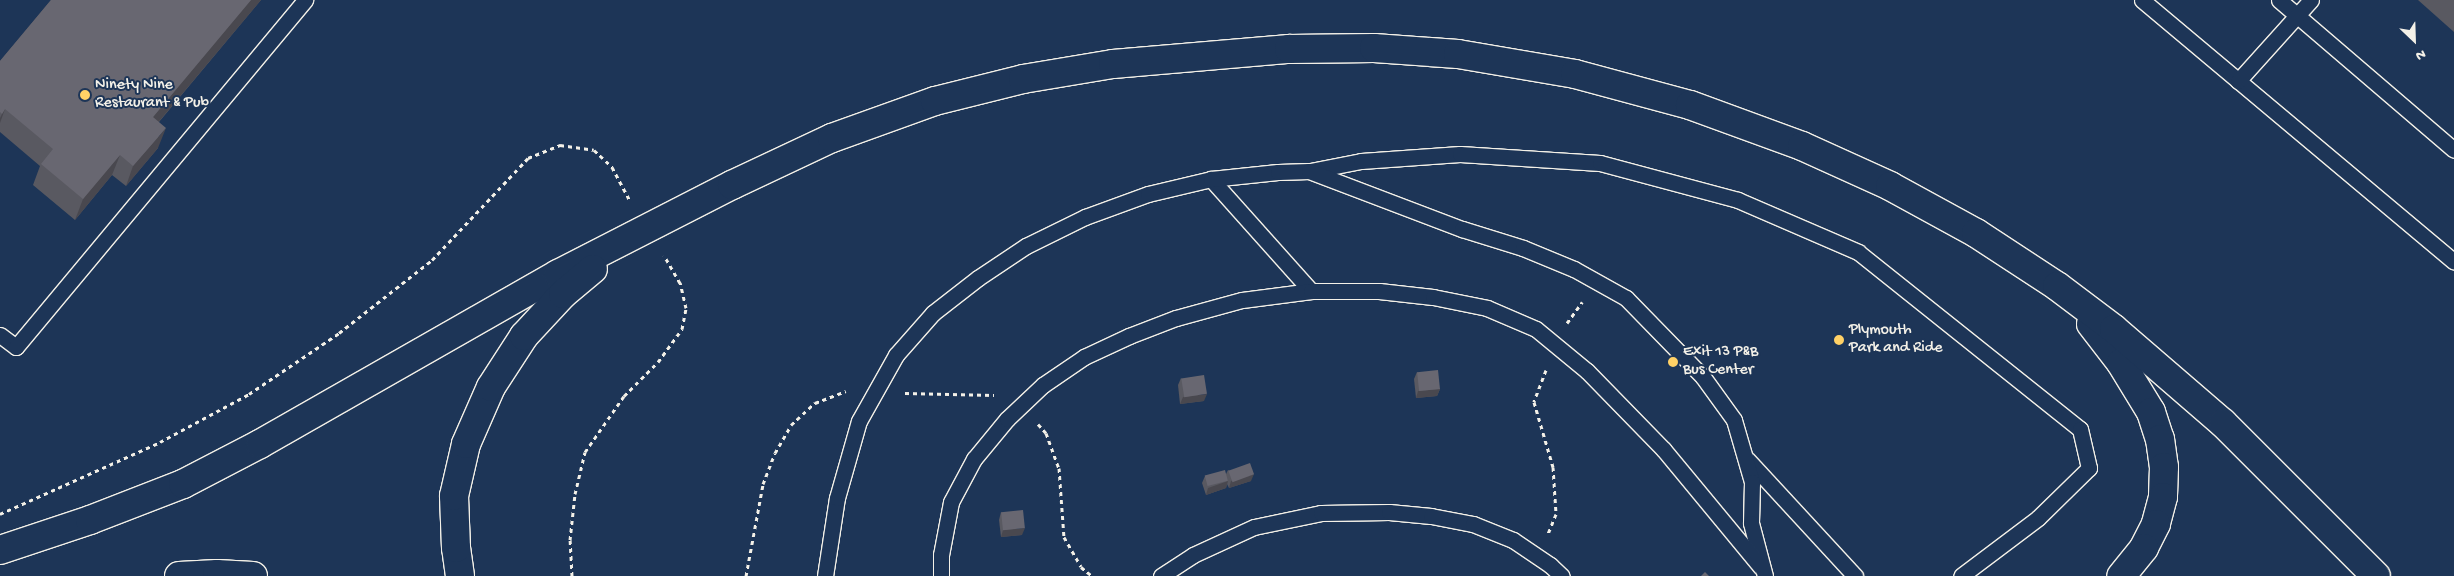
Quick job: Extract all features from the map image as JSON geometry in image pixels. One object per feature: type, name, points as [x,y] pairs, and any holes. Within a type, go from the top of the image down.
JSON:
[{"type":"highway","points":[[0,550],[90,520],[183,484],[260,444],[558,274],[637,233],[832,138],[943,99],[1023,79],[1113,64],[1289,49],[1374,48],[1458,54],[1575,74],[1690,105],[1802,146],[1890,186],[1976,233],[2058,286],[2114,329],[2223,423],[2376,576]]},
{"type":"highway","points":[[460,576],[456,548],[454,496],[466,444],[490,387],[524,336],[563,294],[637,233]]},
{"type":"highway","points":[[2058,286],[2102,336],[2121,362],[2151,412],[2160,439],[2164,468],[2162,497],[2156,524],[2144,548],[2121,576]]},
{"type":"highway","points":[[179,576],[217,574],[253,576]]},
{"type":"lane","points":[[0,334],[16,347],[304,0]]},
{"type":"lane","points":[[2142,0],[2454,262]]},
{"type":"lane","points":[[2279,0],[2454,150]]},
{"type":"lane","points":[[2238,81],[2311,0]]},
{"type":"lane","points":[[825,576],[837,498],[859,422],[896,354],[934,313],[978,278],[1026,246],[1085,217],[1130,201],[1211,179],[1309,171],[1361,161],[1460,154],[1600,162],[1738,200],[1858,252],[2080,429],[2090,468],[2038,518],[1961,576]]},
{"type":"lane","points":[[1309,171],[1462,229],[1524,248],[1574,269],[1626,298],[1703,377],[1734,420],[1752,482],[1751,523],[1764,572]]},
{"type":"lane","points":[[1211,179],[1311,292]]},
{"type":"lane","points":[[941,576],[941,555],[951,502],[974,459],[1007,419],[1043,385],[1084,357],[1129,336],[1176,318],[1242,300],[1311,292],[1379,291],[1434,297],[1487,308],[1536,329],[1557,345],[1611,394],[1664,450],[1764,572]]},
{"type":"lane","points":[[1745,457],[1855,576]]},
{"type":"lane","points":[[1161,576],[1193,555],[1254,527],[1321,513],[1389,512],[1431,516],[1474,524],[1513,540],[1562,576]]},
{"type":"path","points":[[0,514],[160,442],[249,394],[339,333],[432,260],[528,158],[560,146],[594,150],[612,167],[632,205]]},
{"type":"path","points":[[572,576],[572,522],[575,494],[585,452],[624,396],[658,362],[682,330],[686,308],[680,283],[663,254]]},
{"type":"path","points":[[1536,556],[1545,541],[1556,514],[1553,467],[1534,402],[1566,325],[1596,281]]},
{"type":"path","points":[[746,576],[763,484],[775,453],[791,425],[815,403],[845,391],[1012,396],[1046,433],[1059,468],[1064,537],[1082,567],[1092,576]]},
{"type":"building","points":[[51,0],[251,0],[153,117],[166,128],[133,166],[120,155],[83,199],[41,164],[53,149],[5,109],[2,114],[0,112],[0,61]]},
{"type":"building","points":[[1438,370],[1440,389],[1419,391],[1417,372]]},
{"type":"building","points":[[1204,375],[1207,394],[1184,397],[1181,379]]},
{"type":"building","points":[[1250,463],[1254,474],[1232,482],[1228,471]]},
{"type":"building","points":[[1225,470],[1228,481],[1208,486],[1205,475]]},
{"type":"building","points":[[1023,510],[1025,528],[1003,530],[1001,512]]},
{"type":"building","points":[[1705,572],[1709,576],[1701,576]]},
{"type":"place","name":"Ninety Nine Restaurant & Pub","points":[[85,95]]},
{"type":"place","name":"Plymouth Park and Ride","points":[[1839,340]]},
{"type":"place","name":"Exit 13 P&B Bus Center","points":[[1673,362]]}]
